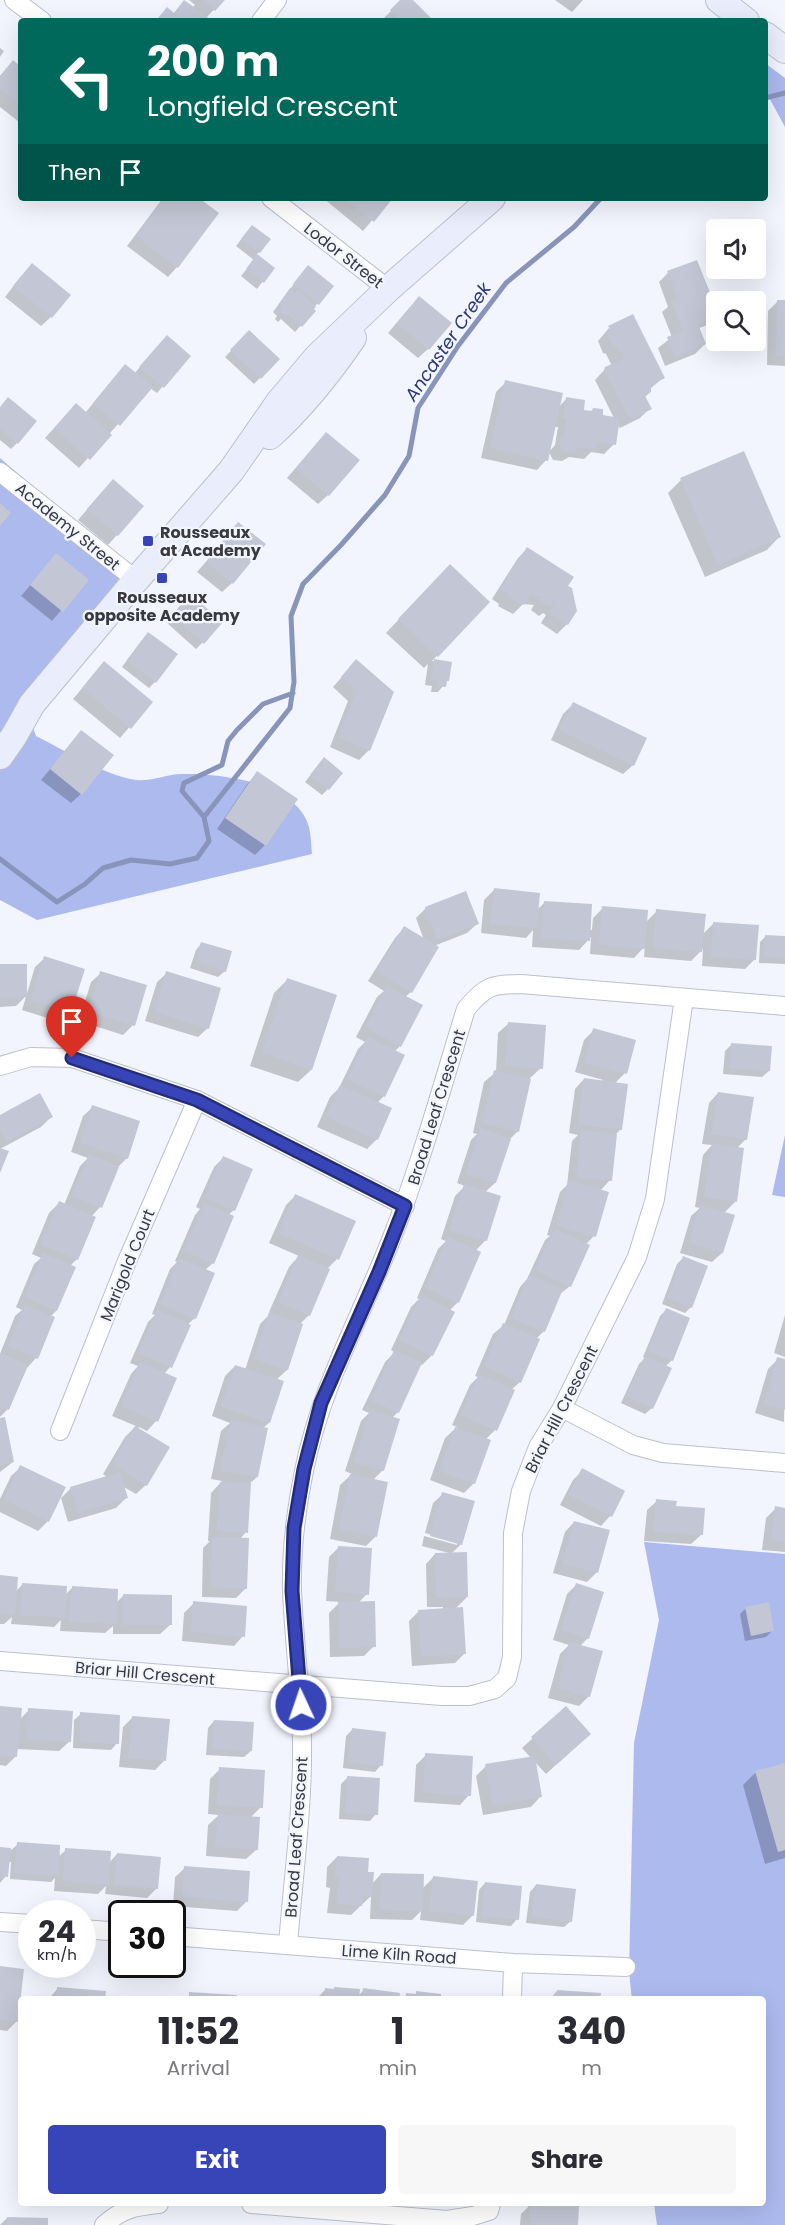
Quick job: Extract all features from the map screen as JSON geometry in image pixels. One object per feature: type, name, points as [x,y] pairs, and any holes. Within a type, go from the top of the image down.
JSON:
[{"type":"main road","points":[[768,37],[785,50]]},
{"type":"main road","points":[[0,756],[32,704],[231,471],[279,402],[317,357],[388,289],[489,201]]},
{"type":"main road","points":[[0,729],[32,704]]},
{"type":"street","points":[[14,0],[38,18]]},
{"type":"street","points":[[263,18],[277,0]]},
{"type":"street","name":"Lodor Street","points":[[275,201],[388,289]]},
{"type":"street","name":"Academy Street","points":[[0,472],[136,580]]},
{"type":"street","name":"Broad Leaf Crescent","points":[[288,1945],[299,1814],[302,1744],[292,1591],[294,1528],[304,1469],[321,1403],[379,1272],[405,1206],[437,1109],[466,1009],[480,992],[498,984],[785,1006]]},
{"type":"street","name":"Briar Hill Crescent","points":[[0,1661],[442,1696],[469,1696],[495,1689],[507,1678],[512,1657],[513,1533],[521,1491],[538,1448],[562,1408],[637,1257],[655,1199],[684,998]]},
{"type":"street","points":[[0,1066],[31,1058],[72,1058],[197,1100],[405,1206]]},
{"type":"street","name":"Marigold Court","points":[[60,1431],[127,1261],[197,1100]]},
{"type":"street","points":[[562,1408],[633,1445],[663,1454],[785,1463]]},
{"type":"street","points":[[0,1922],[18,1923]]},
{"type":"street","name":"Lime Kiln Road","points":[[186,1937],[513,1963],[626,1967]]},
{"type":"street","points":[[512,1996],[513,1963]]},
{"type":"street","points":[[104,2225],[118,2212],[138,2206]]},
{"type":"street","points":[[276,2206],[447,2220],[491,2213]]},
{"type":"shaded area","points":[[768,65],[785,78],[785,127],[768,96]]},
{"type":"shaded area","points":[[0,458],[144,583],[30,720],[36,736],[85,762],[124,778],[142,780],[176,774],[197,774],[235,778],[274,790],[302,812],[309,827],[312,854],[37,920],[0,900]]},
{"type":"shaded area","points":[[785,1135],[785,1197],[772,1195]]},
{"type":"shaded area","points":[[644,1542],[785,1554],[785,2225],[657,2225],[654,2206],[766,2206],[766,1996],[632,1996],[629,1972],[634,1743],[659,1620]]},
{"type":"building","points":[[184,0],[208,17],[158,18],[167,7],[174,13]]},
{"type":"building","points":[[202,0],[225,0],[215,11]]},
{"type":"building","points":[[400,0],[413,0],[431,18],[397,18],[390,10]]},
{"type":"building","points":[[13,60],[18,64],[18,104],[0,89],[0,76]]},
{"type":"building","points":[[162,201],[203,201],[219,213],[178,268],[136,236]]},
{"type":"building","points":[[348,201],[391,201],[374,222]]},
{"type":"building","points":[[252,225],[271,239],[260,253],[241,239]]},
{"type":"building","points":[[257,254],[275,268],[264,283],[246,269]]},
{"type":"building","points":[[697,260],[709,291],[706,291],[706,321],[698,324],[706,344],[675,357],[667,337],[683,331],[671,301],[678,299],[667,271]]},
{"type":"building","points":[[32,263],[71,295],[52,318],[13,286]]},
{"type":"building","points":[[308,265],[334,286],[319,305],[293,284]]},
{"type":"building","points":[[290,288],[295,293],[298,290],[316,307],[314,309],[316,311],[302,327],[288,314],[285,317],[280,312],[283,309],[278,305]]},
{"type":"building","points":[[419,296],[452,323],[429,350],[397,323]]},
{"type":"building","points":[[777,300],[785,300],[785,356],[776,356]]},
{"type":"building","points":[[633,314],[665,378],[651,385],[651,392],[645,396],[652,409],[630,420],[604,370],[605,367],[625,358],[612,343],[607,333],[610,329],[608,326]]},
{"type":"building","points":[[249,330],[280,359],[261,379],[230,350]]},
{"type":"building","points":[[167,335],[191,356],[164,388],[139,367]]},
{"type":"building","points":[[125,364],[153,387],[120,426],[93,403]]},
{"type":"building","points":[[505,380],[563,393],[548,461],[490,448]]},
{"type":"building","points":[[8,397],[37,421],[18,444],[0,428],[0,407]]},
{"type":"building","points":[[566,397],[585,400],[584,410],[603,409],[603,415],[620,418],[616,445],[596,442],[595,450],[580,448],[573,452],[563,451],[559,444],[560,439],[564,436],[567,418],[563,418]]},
{"type":"building","points":[[76,403],[112,435],[90,460],[54,428]]},
{"type":"building","points":[[326,432],[360,460],[329,496],[296,468]]},
{"type":"building","points":[[744,451],[781,537],[718,565],[680,478]]},
{"type":"building","points":[[113,479],[144,506],[118,536],[87,509]]},
{"type":"building","points":[[0,503],[11,513],[0,526]]},
{"type":"building","points":[[238,522],[266,544],[233,584],[206,562]]},
{"type":"building","points":[[527,547],[574,577],[568,586],[572,588],[577,611],[568,625],[549,613],[554,605],[550,607],[539,600],[542,596],[531,593],[524,605],[500,589]]},
{"type":"building","points":[[56,553],[89,580],[63,612],[30,585]]},
{"type":"building","points":[[450,564],[490,602],[438,657],[398,619]]},
{"type":"building","points":[[190,594],[223,622],[204,644],[172,615]]},
{"type":"building","points":[[148,632],[178,654],[156,683],[127,660]]},
{"type":"building","points":[[356,659],[394,692],[370,751],[338,737],[357,690],[341,677]]},
{"type":"building","points":[[434,659],[452,662],[446,687],[437,686],[438,680],[431,679]]},
{"type":"building","points":[[104,661],[153,702],[131,729],[82,688]]},
{"type":"building","points":[[573,702],[647,738],[634,766],[559,730]]},
{"type":"building","points":[[81,730],[114,755],[82,795],[50,769]]},
{"type":"building","points":[[324,757],[343,773],[329,790],[310,775]]},
{"type":"building","points":[[257,771],[298,799],[266,846],[225,818]]},
{"type":"building","points":[[494,888],[540,893],[537,928],[490,924]]},
{"type":"building","points":[[466,891],[479,924],[437,940],[425,907]]},
{"type":"building","points":[[544,901],[592,904],[590,941],[541,938]]},
{"type":"building","points":[[602,906],[648,910],[645,949],[599,945]]},
{"type":"building","points":[[656,909],[706,914],[702,952],[653,948]]},
{"type":"building","points":[[713,922],[759,925],[756,960],[711,957]]},
{"type":"building","points":[[404,926],[439,947],[412,993],[377,971]]},
{"type":"building","points":[[765,935],[785,936],[785,958],[764,957]]},
{"type":"building","points":[[201,942],[232,951],[226,972],[195,962]]},
{"type":"building","points":[[44,956],[85,969],[71,1013],[30,1000]]},
{"type":"building","points":[[0,964],[27,964],[27,997],[0,998]]},
{"type":"building","points":[[100,971],[147,985],[135,1026],[88,1012]]},
{"type":"building","points":[[166,971],[221,988],[209,1029],[154,1012]]},
{"type":"building","points":[[287,978],[337,995],[312,1070],[262,1053]]},
{"type":"building","points":[[387,986],[423,1005],[401,1047],[365,1027]]},
{"type":"building","points":[[508,1022],[546,1025],[543,1069],[505,1066]]},
{"type":"building","points":[[593,1028],[636,1040],[627,1074],[584,1063]]},
{"type":"building","points":[[368,1037],[405,1055],[385,1097],[347,1079]]},
{"type":"building","points":[[731,1043],[772,1046],[770,1071],[729,1068]]},
{"type":"building","points":[[494,1070],[531,1079],[519,1132],[482,1123]]},
{"type":"building","points":[[584,1078],[628,1084],[622,1130],[578,1124]]},
{"type":"building","points":[[340,1085],[392,1108],[378,1140],[326,1117]]},
{"type":"building","points":[[718,1092],[754,1097],[747,1140],[711,1134]]},
{"type":"building","points":[[40,1093],[53,1117],[7,1142],[0,1129],[0,1115]]},
{"type":"building","points":[[92,1105],[140,1121],[128,1159],[80,1143]]},
{"type":"building","points":[[480,1128],[511,1139],[496,1183],[466,1174]]},
{"type":"building","points":[[581,1130],[617,1134],[612,1181],[576,1177]]},
{"type":"building","points":[[712,1143],[744,1148],[737,1202],[704,1197]]},
{"type":"building","points":[[0,1148],[9,1151],[0,1173]]},
{"type":"building","points":[[89,1154],[119,1167],[102,1208],[72,1196]]},
{"type":"building","points":[[223,1156],[253,1169],[235,1211],[204,1197]]},
{"type":"building","points":[[569,1180],[609,1192],[596,1237],[556,1225]]},
{"type":"building","points":[[464,1184],[501,1196],[487,1241],[449,1230]]},
{"type":"building","points":[[295,1194],[356,1221],[339,1260],[278,1233]]},
{"type":"building","points":[[59,1201],[96,1217],[78,1260],[41,1244]]},
{"type":"building","points":[[204,1203],[234,1216],[214,1264],[184,1251]]},
{"type":"building","points":[[700,1205],[735,1215],[723,1253],[689,1243]]},
{"type":"building","points":[[555,1229],[590,1245],[571,1287],[535,1270]]},
{"type":"building","points":[[448,1237],[481,1252],[459,1303],[425,1288]]},
{"type":"building","points":[[43,1253],[76,1267],[57,1311],[25,1297]]},
{"type":"building","points":[[298,1255],[330,1269],[310,1316],[278,1302]]},
{"type":"building","points":[[683,1256],[708,1266],[692,1308],[667,1298]]},
{"type":"building","points":[[179,1258],[215,1273],[196,1319],[160,1304]]},
{"type":"building","points":[[529,1275],[563,1289],[545,1332],[511,1318]]},
{"type":"building","points":[[421,1295],[455,1312],[433,1356],[399,1340]]},
{"type":"building","points":[[25,1305],[55,1317],[38,1359],[8,1346]]},
{"type":"building","points":[[666,1308],[690,1318],[673,1361],[648,1351]]},
{"type":"building","points":[[157,1310],[191,1325],[172,1368],[138,1353]]},
{"type":"building","points":[[269,1312],[303,1324],[288,1370],[254,1359]]},
{"type":"building","points":[[503,1323],[540,1339],[521,1383],[484,1366]]},
{"type":"building","points":[[394,1350],[422,1363],[399,1413],[371,1400]]},
{"type":"building","points":[[0,1353],[28,1365],[9,1410],[0,1406]]},
{"type":"building","points":[[645,1356],[672,1368],[653,1409],[626,1396]]},
{"type":"building","points":[[777,1357],[785,1359],[785,1410],[764,1404]]},
{"type":"building","points":[[140,1362],[177,1378],[158,1422],[121,1406]]},
{"type":"building","points":[[235,1365],[284,1381],[270,1423],[221,1407]]},
{"type":"building","points":[[479,1374],[515,1390],[497,1431],[461,1415]]},
{"type":"building","points":[[370,1410],[400,1419],[384,1471],[354,1462]]},
{"type":"building","points":[[5,1417],[14,1462],[0,1465],[0,1418]]},
{"type":"building","points":[[231,1420],[268,1428],[258,1477],[220,1470]]},
{"type":"building","points":[[135,1426],[170,1447],[147,1486],[112,1464]]},
{"type":"building","points":[[455,1427],[491,1440],[475,1484],[439,1471]]},
{"type":"building","points":[[20,1465],[66,1487],[49,1522],[4,1499]]},
{"type":"building","points":[[582,1468],[625,1491],[612,1517],[568,1495]]},
{"type":"building","points":[[120,1472],[128,1498],[78,1513],[70,1487]]},
{"type":"building","points":[[350,1474],[388,1482],[377,1537],[339,1529]]},
{"type":"building","points":[[220,1482],[251,1483],[248,1533],[217,1531]]},
{"type":"building","points":[[442,1492],[475,1501],[462,1545],[430,1536]]},
{"type":"building","points":[[656,1499],[677,1501],[676,1506],[705,1508],[703,1535],[653,1532]]},
{"type":"building","points":[[775,1506],[785,1508],[785,1542],[771,1540]]},
{"type":"building","points":[[574,1521],[610,1530],[598,1573],[562,1564]]},
{"type":"building","points":[[212,1537],[249,1538],[247,1589],[211,1587]]},
{"type":"building","points":[[338,1546],[372,1548],[369,1595],[335,1592]]},
{"type":"building","points":[[467,1552],[468,1597],[436,1598],[435,1553]]},
{"type":"building","points":[[0,1575],[18,1577],[15,1615],[0,1614]]},
{"type":"building","points":[[22,1583],[67,1586],[65,1618],[20,1615]]},
{"type":"building","points":[[576,1583],[604,1592],[589,1639],[561,1630]]},
{"type":"building","points":[[72,1586],[118,1589],[117,1624],[69,1622]]},
{"type":"building","points":[[123,1594],[172,1595],[172,1625],[122,1625]]},
{"type":"building","points":[[193,1601],[247,1606],[245,1637],[191,1632]]},
{"type":"building","points":[[375,1601],[376,1647],[339,1648],[338,1602]]},
{"type":"building","points":[[769,1602],[774,1631],[751,1636],[745,1607]]},
{"type":"building","points":[[463,1607],[466,1654],[421,1657],[418,1610]]},
{"type":"building","points":[[569,1642],[603,1651],[590,1697],[557,1688]]},
{"type":"building","points":[[0,1706],[22,1708],[17,1757],[0,1755]]},
{"type":"building","points":[[566,1706],[591,1734],[556,1765],[531,1737]]},
{"type":"building","points":[[28,1708],[73,1711],[71,1742],[27,1740]]},
{"type":"building","points":[[80,1712],[120,1715],[119,1744],[79,1742]]},
{"type":"building","points":[[132,1716],[170,1719],[166,1761],[128,1758]]},
{"type":"building","points":[[214,1720],[254,1722],[252,1751],[212,1749]]},
{"type":"building","points":[[352,1728],[386,1732],[383,1766],[348,1762]]},
{"type":"building","points":[[425,1753],[473,1756],[471,1796],[423,1793]]},
{"type":"building","points":[[535,1756],[542,1797],[493,1806],[485,1764]]},
{"type":"building","points":[[785,1763],[785,1850],[778,1852],[755,1771]]},
{"type":"building","points":[[219,1767],[265,1770],[263,1808],[217,1805]]},
{"type":"building","points":[[347,1776],[380,1778],[378,1815],[345,1813]]},
{"type":"building","points":[[218,1814],[260,1817],[258,1850],[215,1847]]},
{"type":"building","points":[[17,1842],[60,1845],[59,1876],[15,1873]]},
{"type":"building","points":[[0,1847],[11,1848],[8,1877],[0,1876]]},
{"type":"building","points":[[65,1848],[111,1851],[109,1885],[63,1881]]},
{"type":"building","points":[[117,1853],[161,1857],[158,1889],[114,1885]]},
{"type":"building","points":[[337,1856],[369,1858],[368,1872],[374,1872],[372,1897],[363,1896],[362,1906],[336,1904],[339,1878],[335,1878]]},
{"type":"building","points":[[184,1866],[250,1871],[248,1902],[182,1897]]},
{"type":"building","points":[[381,1873],[424,1874],[423,1911],[380,1910]]},
{"type":"building","points":[[433,1876],[478,1881],[474,1916],[429,1911]]},
{"type":"building","points":[[485,1882],[522,1886],[519,1920],[481,1916]]},
{"type":"building","points":[[536,1884],[576,1889],[572,1922],[532,1917]]},
{"type":"building","points":[[0,1966],[18,1968],[18,1978],[23,1978],[21,1996],[18,1996],[18,2022],[0,2020]]},
{"type":"building","points":[[57,1987],[106,1991],[105,1996],[56,1996]]},
{"type":"building","points":[[334,1987],[360,1989],[359,1996],[324,1996],[325,1988],[334,1989]]},
{"type":"building","points":[[363,1988],[400,1993],[400,1996],[362,1996]]},
{"type":"building","points":[[557,1990],[601,1993],[601,1996],[556,1996]]},
{"type":"building","points":[[416,1991],[441,1994],[441,1996],[406,1996],[406,1993],[416,1994]]},
{"type":"building","points":[[189,1992],[237,1995],[237,1996],[189,1996]]},
{"type":"building","points":[[530,2206],[579,2206],[578,2225],[532,2225],[529,2221]]},
{"type":"building","points":[[7,2217],[48,2218],[48,2225],[6,2225]]},
{"type":"waterway","name":"Ancaster Creek","points":[[768,97],[785,93]]},
{"type":"waterway","name":"Ancaster Creek","points":[[0,859],[57,902],[85,884],[103,868],[131,860],[170,864],[197,858],[209,841],[204,817],[290,708],[294,682],[291,616],[303,584],[385,495],[409,456],[418,408],[458,346],[506,283],[574,227],[598,201]]},
{"type":"waterway","points":[[204,817],[182,791],[184,783],[222,765],[228,741],[263,704],[293,693]]},
{"type":"place","name":"Rousseaux at Academy","points":[[148,541]]},
{"type":"place","name":"Rousseaux opposite Academy","points":[[162,578]]},
{"type":"route","points":[[72,1058],[197,1100],[405,1206],[379,1272],[321,1403],[304,1469],[294,1528],[292,1591],[301,1705]]}]
